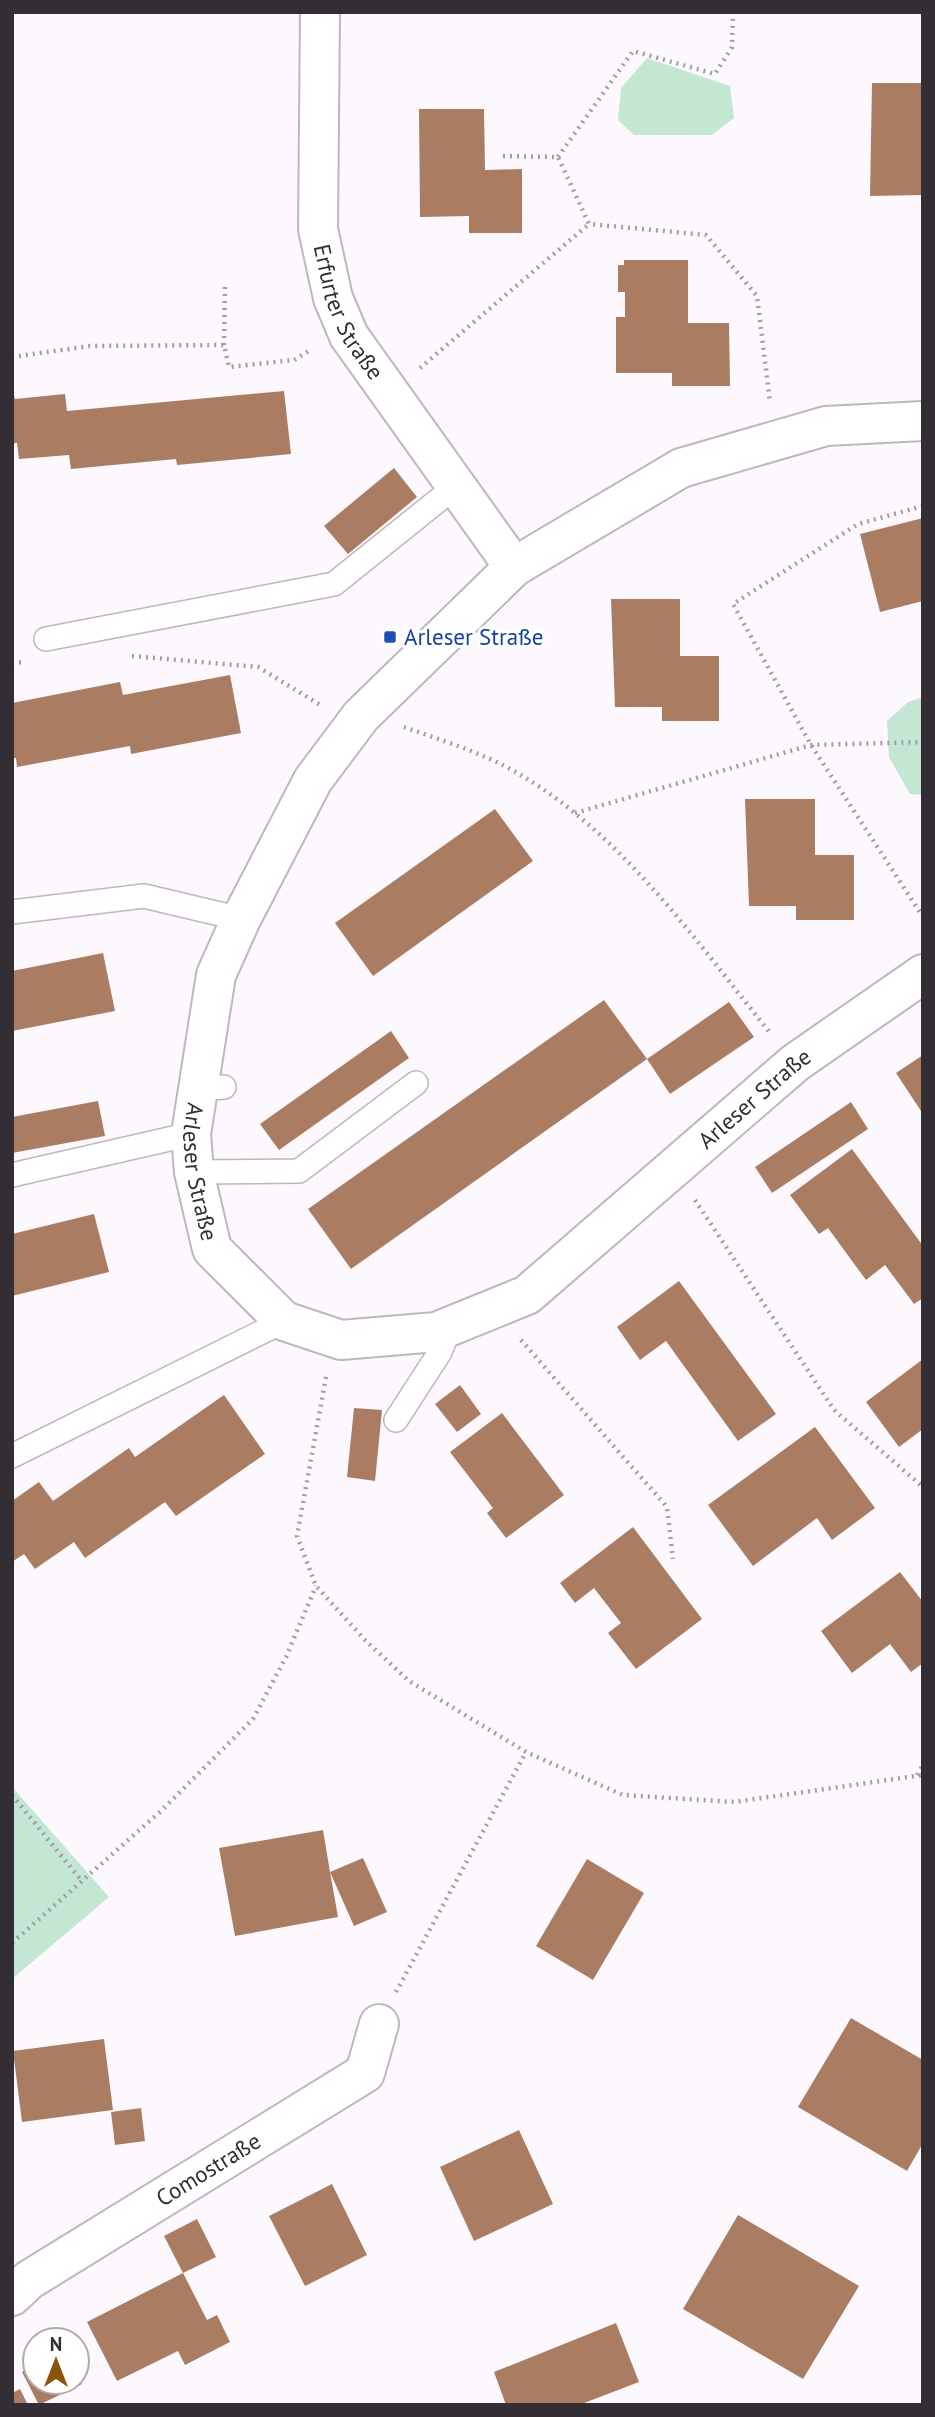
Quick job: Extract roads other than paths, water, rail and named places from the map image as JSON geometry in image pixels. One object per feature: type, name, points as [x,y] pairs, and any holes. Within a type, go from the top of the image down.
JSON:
[{"type":"street","name":"Erfurter Straße","points":[[320,12],[318,229],[333,298],[345,328],[514,567]]},
{"type":"street","name":"Arleser Straße","points":[[923,421],[826,426],[681,468],[514,567],[447,628],[361,716],[313,780],[241,919],[216,975],[211,1088],[191,1134],[194,1172],[212,1249],[284,1321],[341,1340],[436,1332],[527,1295],[795,1063],[923,974]]},
{"type":"street","name":"Comostraße","points":[[12,2296],[29,2280],[365,2073],[379,2024]]},
{"type":"lane","points":[[46,639],[334,584],[456,486]]},
{"type":"lane","points":[[12,912],[144,896],[241,919]]},
{"type":"lane","points":[[194,1172],[299,1171],[416,1083]]},
{"type":"lane","points":[[12,1175],[191,1134]]},
{"type":"lane","points":[[12,1455],[284,1321]]},
{"type":"lane","points":[[396,1420],[440,1352],[450,1326]]},
{"type":"place","name":"Arleser Straße","points":[[390,637]]}]
